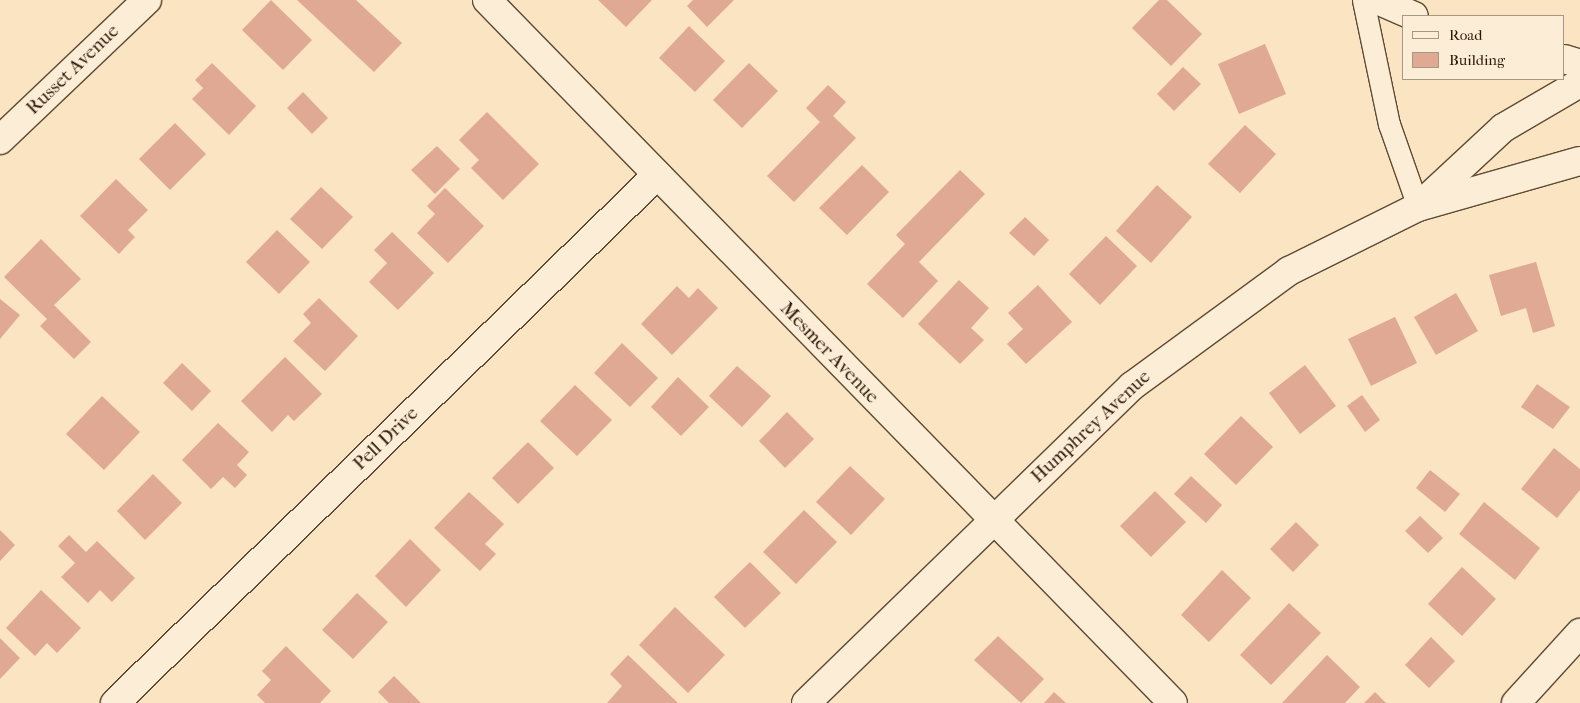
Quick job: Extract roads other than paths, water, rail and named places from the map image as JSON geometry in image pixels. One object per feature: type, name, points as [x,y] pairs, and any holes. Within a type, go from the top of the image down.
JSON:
[{"type":"street","name":"Russet Avenue","points":[[0,140],[147,0]]},
{"type":"street","name":"Mesmer Avenue","points":[[487,0],[993,522],[1173,703]]},
{"type":"street","points":[[1377,0],[1412,15]]},
{"type":"street","points":[[1565,59],[1580,64]]},
{"type":"street","name":"Humphrey Avenue","points":[[1418,207],[1503,128],[1580,83]]},
{"type":"street","name":"Humphrey Avenue","points":[[806,703],[993,522],[1081,432],[1208,326],[1289,271],[1418,207],[1580,161]]},
{"type":"street","name":"Pell Drive","points":[[115,703],[657,175]]},
{"type":"street","points":[[1516,703],[1580,634]]},
{"type":"lane","points":[[1363,0],[1388,124],[1418,207]]}]
